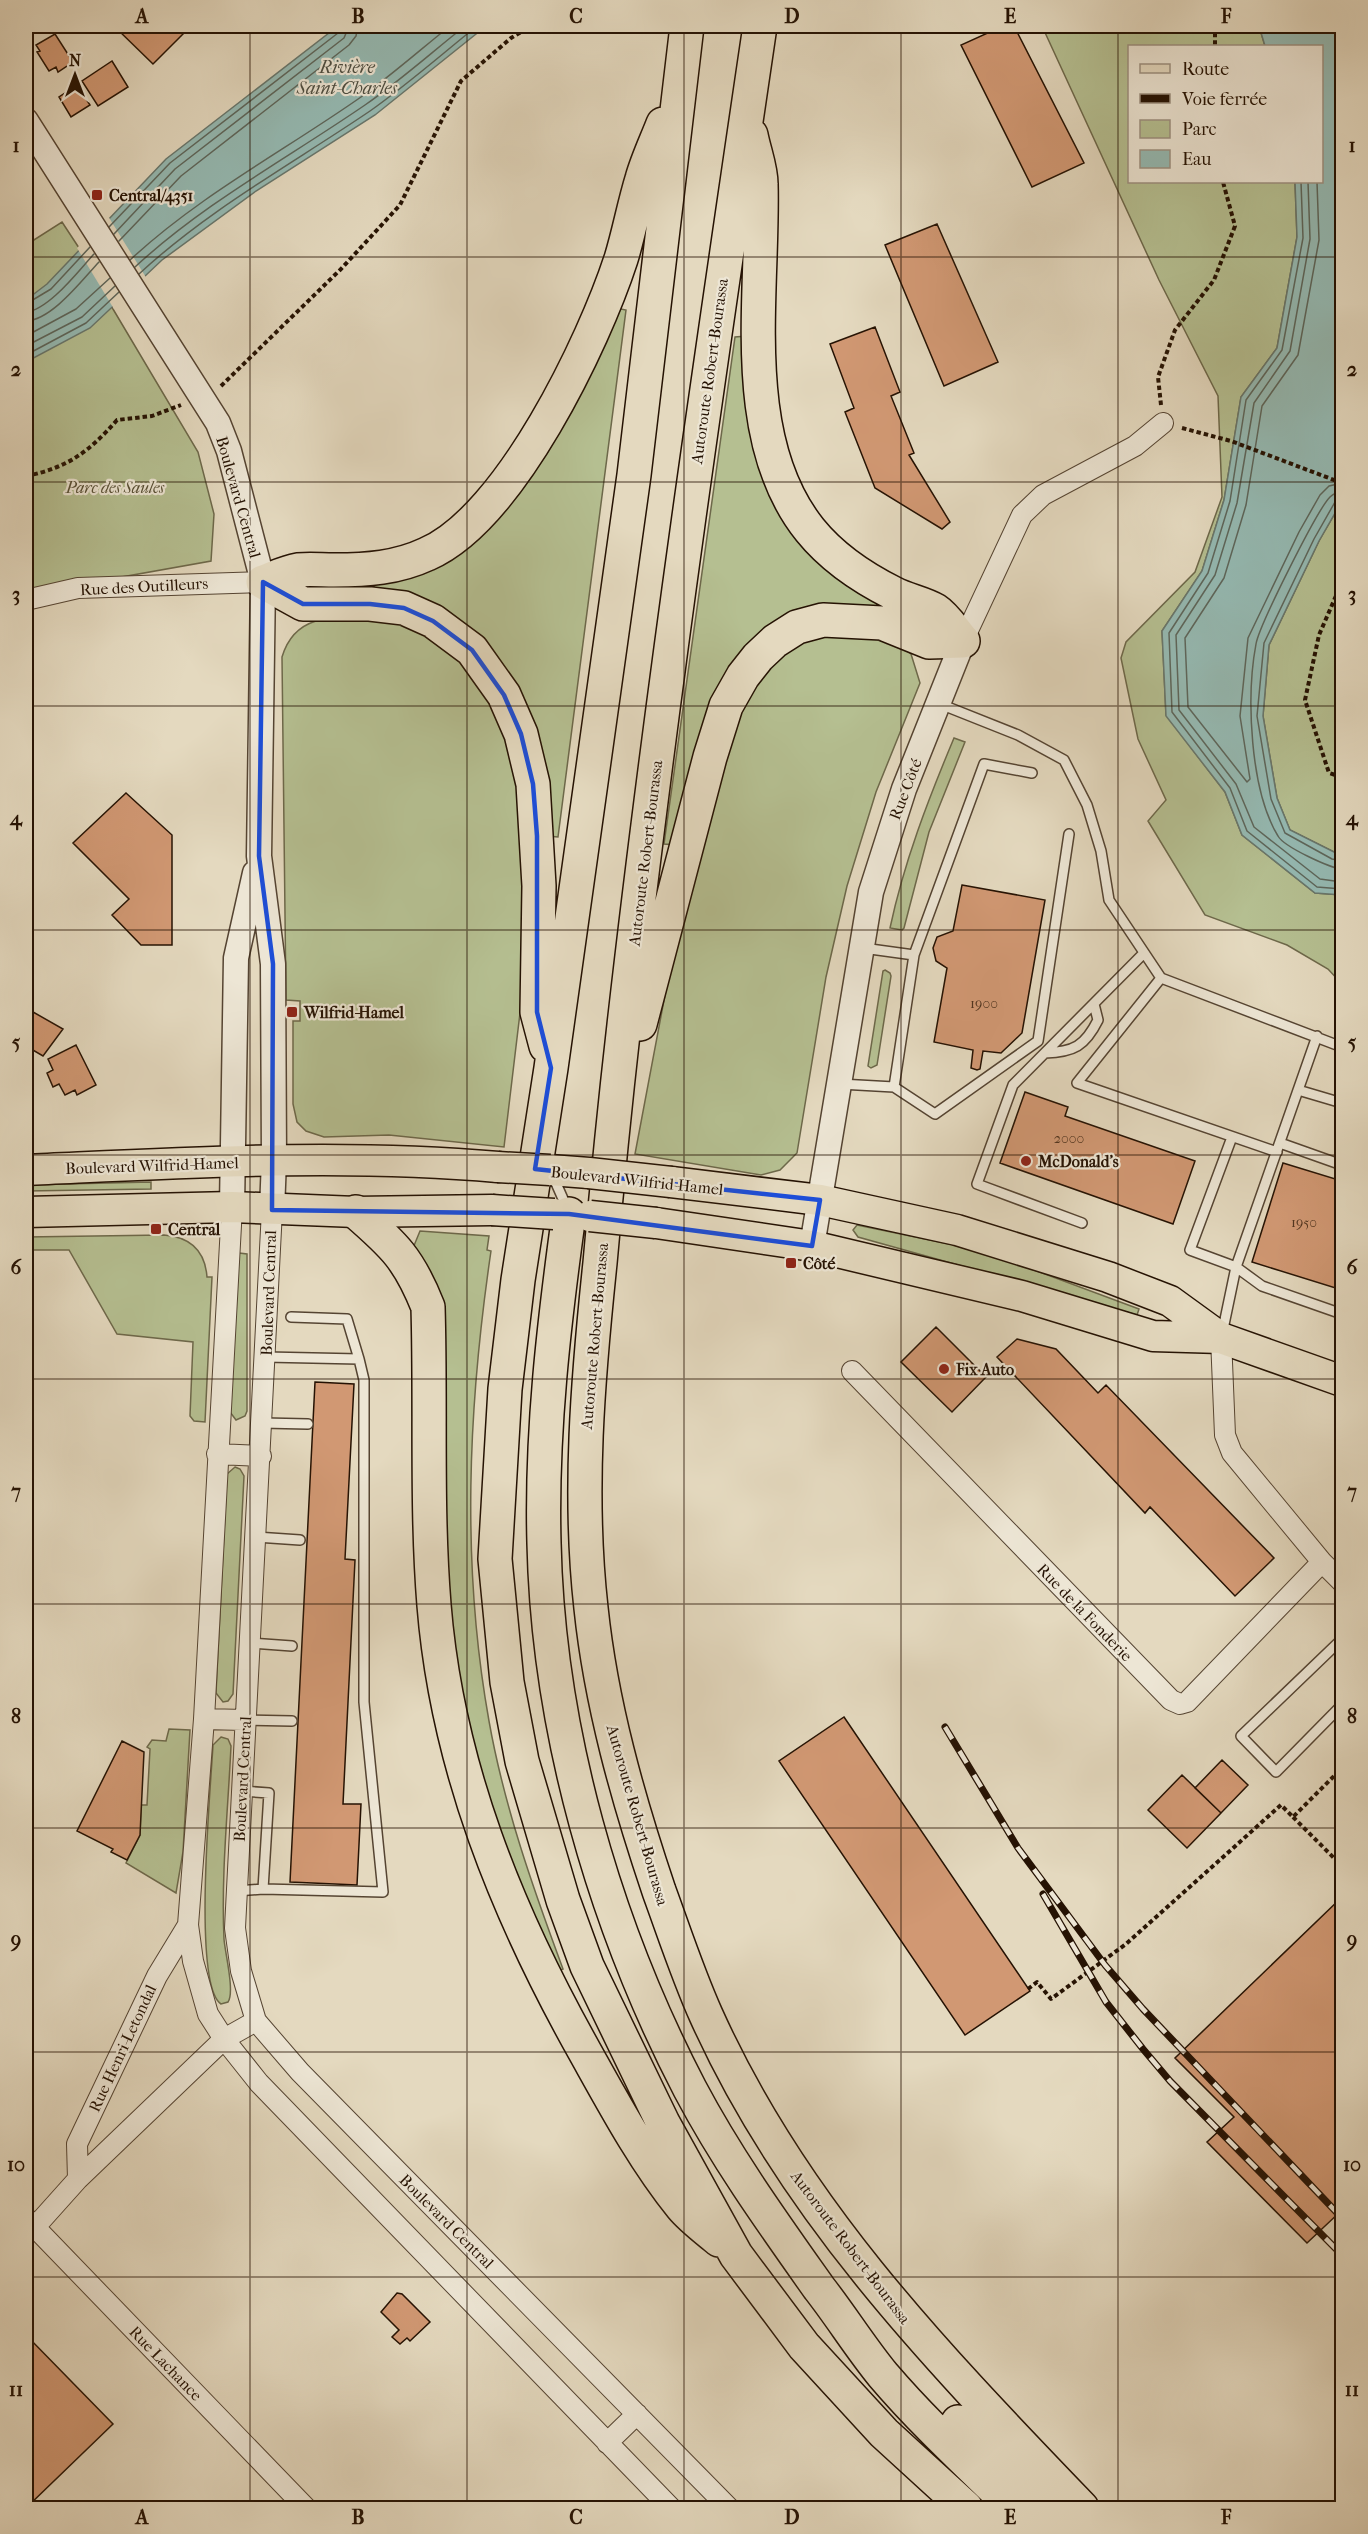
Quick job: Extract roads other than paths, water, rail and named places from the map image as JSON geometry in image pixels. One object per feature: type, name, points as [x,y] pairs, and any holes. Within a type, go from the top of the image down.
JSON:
[{"type":"highway","points":[[687,26],[634,475],[552,1068],[518,1280],[505,1389],[495,1559],[507,1682],[522,1761],[538,1818],[563,1900],[587,1966],[663,2123],[736,2255],[804,2346],[884,2433],[966,2508]]},
{"type":"highway","name":"Autoroute Robert-Bourassa","points":[[760,26],[694,471],[652,789],[614,1113],[592,1347],[586,1445],[586,1532],[590,1600],[598,1661],[623,1774],[649,1860],[705,2013],[744,2092],[777,2149],[824,2218],[888,2301],[1082,2508]]},
{"type":"highway","points":[[263,582],[298,570],[363,570],[399,566],[430,553],[456,537],[504,487],[537,438],[603,308],[621,259],[642,177],[681,77]]},
{"type":"highway","points":[[747,115],[761,182],[758,346],[762,400],[779,473],[792,503],[810,530],[831,553],[893,593],[937,611],[963,641]]},
{"type":"highway","points":[[263,582],[303,604],[370,604],[404,608],[434,621],[472,650],[504,695],[521,734],[533,784],[539,886],[537,1012],[552,1068]]},
{"type":"highway","points":[[614,1113],[660,955],[710,757],[726,706],[743,676],[775,641],[797,627],[823,620],[882,623],[929,642],[963,641]]},
{"type":"highway","points":[[356,1212],[390,1241],[415,1273],[428,1307],[434,1605],[442,1676],[459,1757],[484,1838],[543,1977],[611,2099],[682,2208],[736,2255]]},
{"type":"highway","points":[[567,1228],[548,1389],[543,1462],[544,1547],[550,1634],[560,1707],[589,1835],[602,1876],[628,1949],[668,2044],[714,2133],[755,2199],[883,2374],[1014,2508]]},
{"type":"highway","points":[[805,2267],[953,2417],[1053,2508]]},
{"type":"main road","name":"Boulevard Wilfrid-Hamel","points":[[26,1170],[274,1160],[434,1161],[671,1182],[820,1200],[957,1230],[1108,1278],[1170,1301],[1221,1338],[1342,1381]]},
{"type":"main road","name":"Boulevard Wilfrid-Hamel","points":[[26,1212],[232,1207],[356,1212],[492,1210],[567,1228],[656,1223],[812,1246],[1022,1296],[1153,1336],[1221,1338]]},
{"type":"street","name":"Boulevard Central","points":[[26,122],[218,423],[229,452],[263,582],[259,856],[273,964],[274,1160],[261,1456],[236,1890],[237,1952],[256,2020],[300,2072],[729,2508]]},
{"type":"street","name":"Rue Côté","points":[[812,1246],[860,947],[871,892],[887,835],[963,641],[1023,515],[1043,495],[1135,446],[1163,423]]},
{"type":"street","name":"Rue des Outilleurs","points":[[26,600],[78,588],[263,582]]},
{"type":"street","name":"Boulevard Central","points":[[259,856],[236,958],[232,1207],[204,1719],[189,1925],[193,1961],[208,2014],[224,2039],[259,2083],[671,2508]]},
{"type":"street","points":[[1221,1338],[1225,1435],[1232,1453],[1322,1562],[1342,1582]]},
{"type":"street","name":"Rue de la Fonderie","points":[[852,1371],[1171,1700],[1180,1704],[1186,1702],[1322,1562]]},
{"type":"street","points":[[218,1454],[261,1456]]},
{"type":"street","points":[[204,1719],[244,1720]]},
{"type":"street","name":"Rue Henri-Letondal","points":[[78,2179],[77,2144],[157,1976],[189,1925]]},
{"type":"street","points":[[30,2222],[224,2039],[256,2020]]},
{"type":"street","name":"Rue Lachance","points":[[30,2222],[306,2508]]},
{"type":"street","points":[[607,2443],[637,2414]]},
{"type":"lane","points":[[938,703],[1018,735],[1064,760],[1087,805],[1101,851],[1109,900],[1161,978],[1342,1047]]},
{"type":"lane","points":[[894,1087],[914,955],[984,764],[1032,773]]},
{"type":"lane","points":[[838,1083],[894,1087],[935,1114],[1038,1041],[1069,834]]},
{"type":"lane","points":[[860,947],[914,955]]},
{"type":"lane","points":[[1082,1222],[977,1184],[1013,1085],[1143,954]]},
{"type":"lane","points":[[1161,978],[1077,1083],[1232,1137],[1342,1165]]},
{"type":"lane","points":[[1045,1053],[1067,1052],[1089,1039],[1098,1020],[1094,1004]]},
{"type":"lane","points":[[1221,1338],[1236,1267],[1317,1036]]},
{"type":"lane","points":[[1298,1090],[1342,1103]]},
{"type":"lane","points":[[1232,1137],[1190,1250],[1236,1267],[1262,1286],[1342,1314]]},
{"type":"lane","points":[[550,1170],[567,1228]]},
{"type":"lane","points":[[236,1890],[383,1892],[364,1702],[364,1391],[359,1359],[347,1319],[291,1317]]},
{"type":"lane","points":[[266,1357],[359,1359]]},
{"type":"lane","points":[[262,1423],[308,1424]]},
{"type":"lane","points":[[256,1537],[300,1540]]},
{"type":"lane","points":[[1342,1639],[1241,1736],[1276,1772],[1342,1705]]},
{"type":"lane","points":[[249,1643],[292,1646]]},
{"type":"lane","points":[[244,1720],[292,1721]]},
{"type":"lane","points":[[242,1791],[269,1793],[263,1889]]},
{"type":"water","name":"Rivière Saint-Charles","points":[[338,26],[486,26],[375,115],[256,191],[162,260],[90,328],[26,362],[26,300],[47,284],[166,159]]},
{"type":"water","points":[[1259,26],[1342,26],[1342,501],[1319,541],[1269,645],[1263,716],[1277,798],[1290,830],[1342,856],[1342,895],[1315,893],[1242,835],[1225,792],[1166,716],[1162,631],[1202,571],[1224,500],[1241,397],[1277,348],[1297,237],[1295,183],[1323,183],[1323,45],[1265,45]]},
{"type":"railway","points":[[945,1727],[1018,1848],[1105,1965],[1143,2009],[1342,2218]]},
{"type":"railway","points":[[1043,1894],[1106,2002],[1143,2049],[1170,2081],[1342,2255]]},
{"type":"place","name":"Central/4351","points":[[97,195]]},
{"type":"place","name":"Wilfrid-Hamel","points":[[292,1012]]},
{"type":"place","name":"McDonald's","points":[[1026,1161]]},
{"type":"place","name":"Central","points":[[156,1229]]},
{"type":"place","name":"Côté","points":[[791,1263]]},
{"type":"place","name":"Fix Auto","points":[[944,1369]]},
{"type":"park label","name":"Parc des Saules","points":[[115,487]]}]
